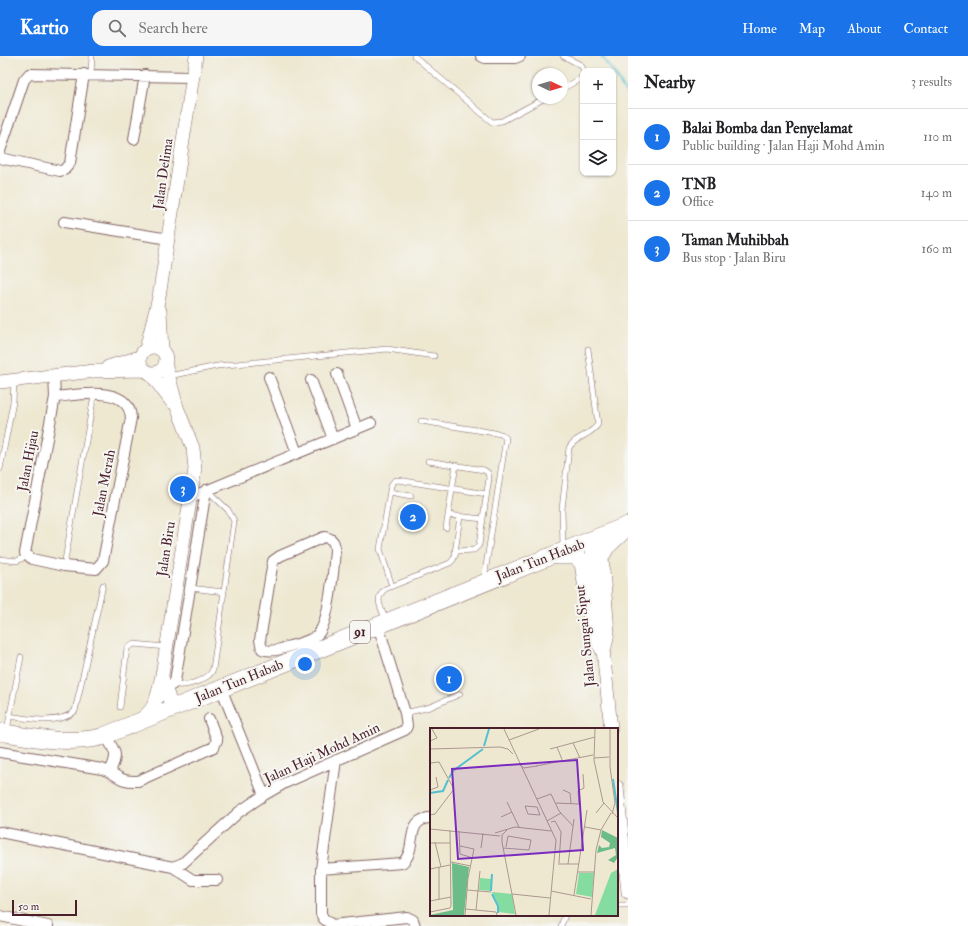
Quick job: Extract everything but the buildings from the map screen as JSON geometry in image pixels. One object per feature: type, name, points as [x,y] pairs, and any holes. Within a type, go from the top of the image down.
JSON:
[{"type":"highway","name":"Jalan Tun Habab","points":[[3,732],[68,742],[83,741],[106,735],[221,688],[287,654],[382,623],[541,558],[628,526]]},
{"type":"highway","points":[[603,648],[606,632],[600,558],[606,547],[628,526]]},
{"type":"highway","points":[[541,558],[571,554],[580,558],[584,568],[594,634],[603,648]]},
{"type":"street","name":"Jalan Delima","points":[[143,353],[160,297],[196,56]]},
{"type":"street","points":[[481,56],[485,58],[507,58],[520,56]]},
{"type":"street","points":[[0,151],[24,80],[30,74],[193,77]]},
{"type":"street","points":[[0,158],[55,170],[64,170],[70,163],[88,74]]},
{"type":"street","points":[[134,140],[145,76]]},
{"type":"street","points":[[64,222],[169,239]]},
{"type":"street","name":"Jalan Delima","points":[[160,297],[165,363]]},
{"type":"street","points":[[0,382],[94,371],[147,372],[161,370],[165,363],[154,347],[143,353],[94,371]]},
{"type":"street","points":[[143,353],[140,364],[147,372]]},
{"type":"street","name":"Jalan Biru","points":[[136,723],[150,713],[155,705],[162,675],[191,497],[195,459],[188,431],[177,407],[165,363]]},
{"type":"street","name":"Jalan Biru","points":[[147,372],[177,407]]},
{"type":"street","points":[[337,374],[357,429]]},
{"type":"street","name":"Jalan Hijau","points":[[26,553],[55,396],[54,376]]},
{"type":"street","points":[[269,377],[297,453]]},
{"type":"street","points":[[311,380],[333,439]]},
{"type":"street","name":"Jalan Merah","points":[[26,553],[32,559],[64,566],[96,569],[102,564],[131,418],[131,410],[119,397],[108,394],[55,396]]},
{"type":"street","points":[[191,497],[370,423]]},
{"type":"street","points":[[169,687],[190,588],[206,490]]},
{"type":"street","points":[[324,537],[328,538],[335,544],[336,550],[327,610],[321,631],[312,639],[287,654],[266,651],[260,645],[272,564],[280,556],[324,537]]},
{"type":"street","name":"Jalan Sungai Siput","points":[[591,540],[611,728]]},
{"type":"street","name":"Jalan Haji Mohd Amin","points":[[173,867],[183,863],[239,812],[264,795],[285,783],[402,732],[407,726],[405,713],[382,623]]},
{"type":"street","name":"Jalan Biru","points":[[162,675],[169,687],[170,702],[178,705]]},
{"type":"street","points":[[221,688],[264,795]]},
{"type":"street","points":[[0,752],[110,771],[118,779],[127,782],[138,781],[214,747],[217,740],[209,719]]},
{"type":"street","points":[[106,735],[115,752],[115,762],[110,771]]},
{"type":"street","points":[[336,760],[321,869],[321,914],[327,922],[337,925],[407,918],[413,920],[415,926]]},
{"type":"street","points":[[618,792],[625,831],[620,847],[628,892]]},
{"type":"street","points":[[321,869],[402,863],[408,857],[415,825],[422,819],[428,818]]},
{"type":"street","points":[[0,832],[173,867],[193,880],[217,880]]},
{"type":"street","points":[[0,916],[48,926]]},
{"type":"lane","points":[[88,74],[92,56]]},
{"type":"lane","points":[[414,56],[492,122],[502,121],[534,104]]},
{"type":"lane","points":[[563,56],[581,65],[582,68]]},
{"type":"lane","points":[[568,86],[580,79]]},
{"type":"lane","points":[[165,363],[217,366],[387,349],[434,356]]},
{"type":"lane","points":[[564,550],[562,509],[569,448],[598,424],[588,349]]},
{"type":"lane","points":[[0,469],[13,402],[14,380]]},
{"type":"lane","points":[[64,566],[94,395]]},
{"type":"lane","points":[[421,421],[501,434],[506,438],[483,582]]},
{"type":"lane","points":[[428,461],[486,471],[489,478],[478,548],[474,550],[459,550],[455,553]]},
{"type":"lane","points":[[446,528],[456,465]]},
{"type":"lane","points":[[392,586],[380,549],[392,482],[396,480],[487,494]]},
{"type":"lane","points":[[169,687],[182,686],[211,674],[234,521],[228,510],[206,490]]},
{"type":"lane","points":[[390,492],[411,496]]},
{"type":"lane","points":[[448,515],[483,519]]},
{"type":"lane","points":[[382,623],[379,597],[382,592],[392,586],[450,563],[454,560],[460,516]]},
{"type":"lane","points":[[0,559],[17,561],[26,553]]},
{"type":"lane","points":[[10,716],[41,721],[66,715],[75,711],[103,585]]},
{"type":"lane","points":[[190,588],[224,592]]},
{"type":"lane","points":[[120,707],[127,648],[134,644],[167,647]]},
{"type":"lane","points":[[3,732],[10,716],[21,657]]},
{"type":"lane","points":[[405,713],[430,707],[460,694]]},
{"type":"lane","points":[[561,926],[565,916]]},
{"type":"waterway","points":[[601,56],[611,68]]},
{"type":"waterway","points":[[616,76],[628,96]]},
{"type":"place","name":"Taman Muhibbah","points":[[183,489]]},
{"type":"place","name":"TNB","points":[[413,517]]},
{"type":"place","name":"Balai Bomba dan Penyelamat","points":[[449,679]]}]
